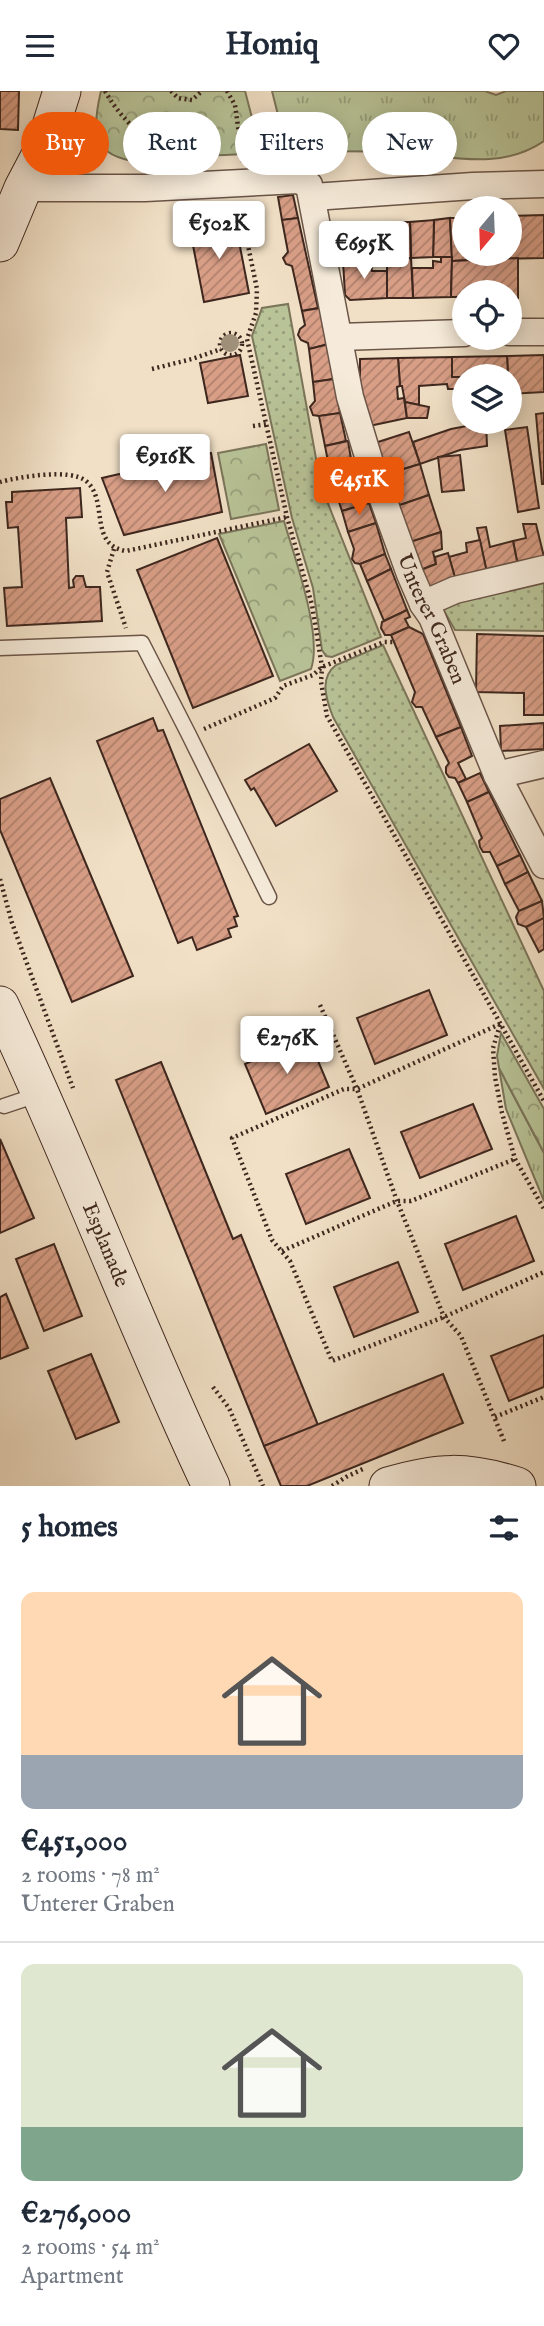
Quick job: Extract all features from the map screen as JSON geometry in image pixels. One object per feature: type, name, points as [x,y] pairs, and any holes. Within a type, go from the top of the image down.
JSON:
[{"type":"street","points":[[0,243],[12,195],[44,148],[62,91]]},
{"type":"street","points":[[12,195],[246,181],[298,180],[309,185],[313,197],[473,185],[544,184]]},
{"type":"street","name":"Unterer Graben","points":[[313,197],[350,397],[367,455],[410,574],[432,617],[497,775],[544,865]]},
{"type":"street","points":[[522,332],[544,331]]},
{"type":"street","points":[[338,337],[452,334]]},
{"type":"street","points":[[423,604],[455,590],[544,569]]},
{"type":"street","points":[[497,775],[544,764]]},
{"type":"street","name":"Esplanade","points":[[0,1005],[57,1091],[177,1414],[211,1486]]},
{"type":"street","points":[[388,1486],[420,1476],[456,1473],[490,1478],[517,1486]]},
{"type":"lane","points":[[0,648],[142,643],[269,897]]},
{"type":"lane","points":[[4,1106],[57,1091]]},
{"type":"path","points":[[105,91],[123,116]]},
{"type":"path","points":[[171,91],[178,98],[192,100],[202,91]]},
{"type":"path","points":[[227,91],[235,105],[246,181],[241,212],[257,289],[256,313],[245,343],[234,355],[226,354],[221,349],[221,339],[230,333],[237,335],[245,343],[267,424],[287,517],[312,605],[327,716],[544,1101]]},
{"type":"path","points":[[152,369],[221,349]]},
{"type":"path","points":[[253,426],[267,424]]},
{"type":"path","points":[[0,482],[15,478],[70,474],[86,481],[94,494],[105,540],[114,549],[126,551],[287,517]]},
{"type":"path","points":[[114,549],[107,572],[131,644]]},
{"type":"path","points":[[189,735],[275,698],[283,686],[313,675],[322,667],[384,642],[394,642]]},
{"type":"path","points":[[0,879],[57,1091]]},
{"type":"path","points":[[0,915],[9,913]]},
{"type":"path","points":[[320,1005],[357,1089],[397,1201],[444,1317],[461,1336],[504,1441]]},
{"type":"path","points":[[500,1024],[357,1089],[344,1089],[232,1138],[272,1240],[290,1261],[332,1361],[444,1317],[544,1272]]},
{"type":"path","points":[[500,1024],[493,1048],[495,1077],[515,1159],[544,1209]]},
{"type":"path","points":[[282,1251],[397,1201],[411,1201],[515,1159]]},
{"type":"path","points":[[213,1387],[229,1408],[263,1486]]},
{"type":"path","points":[[495,1417],[544,1398]]},
{"type":"green space","points":[[101,91],[245,91],[251,112],[235,112],[235,154],[221,155],[221,112],[123,112],[123,158],[109,152],[109,112],[97,111]]},
{"type":"green space","points":[[272,91],[485,91],[496,95],[506,91],[544,91],[544,141],[511,156],[495,159],[457,159],[457,112],[362,112],[362,152],[348,152],[348,112],[277,112]]},
{"type":"green space","points":[[288,304],[321,486],[381,637],[332,657],[326,656],[322,650],[313,588],[292,518],[252,336],[262,308]]},
{"type":"green space","points":[[266,444],[279,510],[231,519],[218,453]]},
{"type":"green space","points":[[284,521],[306,595],[314,654],[311,669],[280,681],[219,534]]},
{"type":"green space","points":[[544,579],[544,631],[455,630],[440,604]]},
{"type":"green space","points":[[383,645],[544,991],[544,1089],[330,710],[326,682],[331,670],[336,665]]},
{"type":"green space","points":[[501,1033],[544,1109],[544,1153],[499,1068],[497,1056]]},
{"type":"green space","points":[[499,1068],[544,1153],[544,1201],[506,1109]]},
{"type":"building","points":[[0,91],[19,91],[18,130],[0,129]]},
{"type":"building","points":[[293,195],[298,218],[282,220],[278,197]]},
{"type":"building","points":[[544,215],[544,258],[522,258],[522,216]]},
{"type":"building","points":[[298,218],[318,308],[302,311],[292,266],[286,264],[283,258],[288,252],[282,220]]},
{"type":"building","points":[[450,218],[452,257],[433,257],[434,220]]},
{"type":"building","points":[[450,218],[452,218],[452,261]]},
{"type":"building","points":[[434,220],[433,257],[411,258],[410,222]]},
{"type":"building","points":[[235,221],[249,293],[204,302],[190,230]]},
{"type":"building","points":[[339,222],[410,222],[411,258],[395,259],[395,245],[359,247],[360,260],[343,261]]},
{"type":"building","points":[[441,257],[452,257],[451,297],[413,298],[412,268],[433,268],[433,261],[441,262]]},
{"type":"building","points":[[411,258],[413,298],[387,298],[387,259]]},
{"type":"building","points":[[360,260],[361,264],[371,263],[372,271],[387,271],[387,298],[350,300],[345,295],[343,261]]},
{"type":"building","points":[[452,261],[452,266],[518,266],[518,280],[452,280],[451,297]]},
{"type":"building","points":[[320,308],[329,344],[309,349],[308,343],[298,335],[305,325],[302,311]]},
{"type":"building","points":[[329,344],[334,379],[313,382],[309,349]]},
{"type":"building","points":[[240,355],[248,396],[208,403],[200,363]]},
{"type":"building","points":[[544,355],[544,392],[522,393],[522,364],[507,364],[507,356]]},
{"type":"building","points":[[507,356],[507,364],[452,364],[452,357]]},
{"type":"building","points":[[452,357],[452,389],[448,389],[447,384],[419,386],[419,405],[405,402],[400,386],[398,358]]},
{"type":"building","points":[[398,358],[398,399],[404,398],[407,418],[369,426],[360,386],[360,359]]},
{"type":"building","points":[[334,379],[340,413],[313,415],[310,407],[315,401],[313,382]]},
{"type":"building","points":[[405,402],[429,407],[427,418],[407,418]]},
{"type":"building","points":[[340,413],[346,441],[325,446],[319,416]]},
{"type":"building","points":[[544,413],[544,484],[542,484],[536,414]]},
{"type":"building","points":[[527,427],[539,508],[518,512],[506,434],[522,434],[522,428]]},
{"type":"building","points":[[451,429],[452,434],[486,434],[487,446],[460,450],[420,464],[413,442]]},
{"type":"building","points":[[409,432],[420,464],[384,475],[372,444]]},
{"type":"building","points":[[348,441],[351,459],[356,468],[331,477],[325,446]]},
{"type":"building","points":[[211,453],[222,512],[124,535],[102,478]]},
{"type":"building","points":[[460,455],[464,490],[442,492],[438,457]]},
{"type":"building","points":[[420,464],[429,495],[394,507],[384,475]]},
{"type":"building","points":[[355,471],[359,473],[369,503],[342,511],[336,493],[328,492],[325,483],[329,478]]},
{"type":"building","points":[[80,488],[82,517],[66,518],[69,588],[74,587],[73,580],[76,576],[83,576],[86,587],[100,587],[102,621],[7,626],[4,588],[22,587],[18,527],[8,528],[6,502],[12,502],[12,492]]},
{"type":"building","points":[[429,495],[441,532],[407,543],[394,507]]},
{"type":"building","points":[[369,503],[376,523],[348,532],[342,511]]},
{"type":"building","points":[[376,523],[385,554],[360,564],[355,563],[352,559],[354,549],[348,532]]},
{"type":"building","points":[[523,524],[536,524],[544,557],[518,566],[513,541],[526,538]]},
{"type":"building","points":[[486,527],[490,547],[513,541],[518,566],[487,573],[477,528]]},
{"type":"building","points":[[441,532],[442,549],[433,552],[436,564],[418,571],[407,543]]},
{"type":"building","points":[[217,538],[273,676],[193,708],[137,570]]},
{"type":"building","points":[[480,540],[487,573],[456,581],[449,557],[467,552],[466,543]]},
{"type":"building","points":[[448,553],[456,581],[429,590],[418,571],[436,564],[435,557]]},
{"type":"building","points":[[385,554],[391,569],[367,581],[360,564]]},
{"type":"building","points":[[391,569],[407,610],[384,621],[367,581]]},
{"type":"building","points":[[407,610],[410,617],[405,619],[409,627],[385,635],[381,628],[382,622]]},
{"type":"building","points":[[409,627],[423,634],[461,727],[436,737],[422,707],[416,707],[412,702],[415,692],[391,635]]},
{"type":"building","points":[[477,634],[544,636],[544,715],[524,715],[524,693],[476,692]]},
{"type":"building","points":[[153,718],[158,731],[163,730],[238,916],[234,917],[237,926],[228,929],[231,937],[197,950],[192,937],[178,943],[97,741]]},
{"type":"building","points":[[544,723],[544,749],[501,751],[500,726]]},
{"type":"building","points":[[461,727],[472,756],[458,763],[466,779],[458,783],[446,773],[449,763],[436,737]]},
{"type":"building","points":[[309,744],[337,791],[276,826],[254,788],[251,790],[245,780]]},
{"type":"building","points":[[480,773],[489,792],[467,802],[458,783]]},
{"type":"building","points":[[50,778],[133,976],[72,1002],[0,830],[0,799]]},
{"type":"building","points":[[489,792],[520,855],[497,866],[490,852],[483,852],[480,847],[479,841],[482,838],[467,802]]},
{"type":"building","points":[[520,855],[528,872],[505,884],[497,866]]},
{"type":"building","points":[[528,872],[542,901],[519,911],[505,884]]},
{"type":"building","points":[[542,901],[544,918],[526,927],[518,924],[516,917],[519,911]]},
{"type":"building","points":[[544,918],[544,949],[539,952],[526,927]]},
{"type":"building","points":[[429,990],[447,1035],[375,1064],[357,1018]]},
{"type":"building","points":[[308,1037],[329,1087],[266,1114],[245,1064]]},
{"type":"building","points":[[161,1062],[233,1239],[241,1235],[318,1425],[264,1446],[116,1080]]},
{"type":"building","points":[[473,1104],[492,1149],[420,1178],[401,1132]]},
{"type":"building","points":[[0,1139],[34,1218],[0,1233]]},
{"type":"building","points":[[349,1149],[370,1198],[306,1224],[286,1174]]},
{"type":"building","points":[[516,1216],[534,1261],[463,1290],[445,1244]]},
{"type":"building","points":[[54,1244],[82,1316],[44,1331],[16,1259]]},
{"type":"building","points":[[398,1262],[418,1312],[354,1337],[334,1287]]},
{"type":"building","points":[[6,1294],[28,1348],[0,1359],[0,1297]]},
{"type":"building","points":[[544,1335],[544,1387],[509,1401],[491,1356]]},
{"type":"building","points":[[91,1354],[119,1422],[76,1439],[48,1371]]},
{"type":"building","points":[[443,1374],[463,1423],[307,1486],[281,1486],[264,1446]]}]
